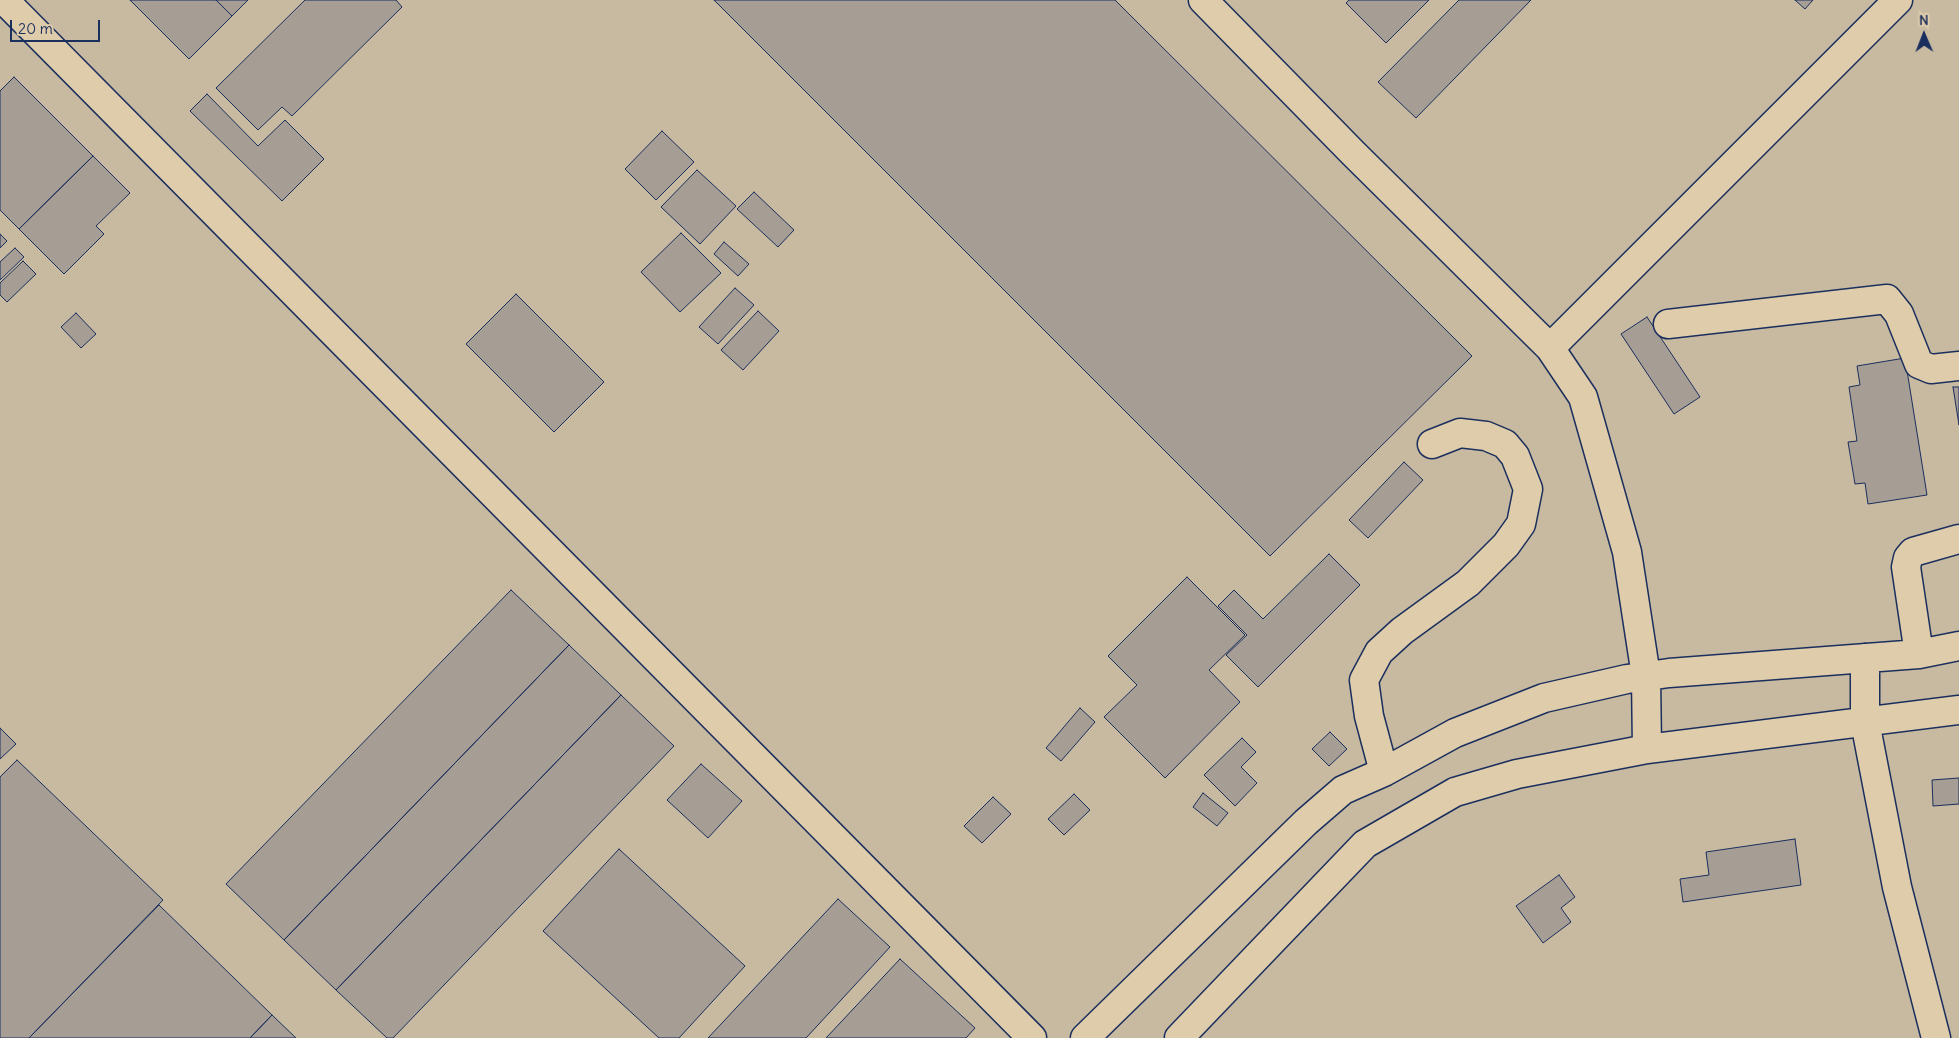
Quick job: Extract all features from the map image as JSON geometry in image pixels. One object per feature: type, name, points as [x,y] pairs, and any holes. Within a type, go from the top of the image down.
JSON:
[{"type":"lane","points":[[4,0],[1032,1038]]},
{"type":"lane","points":[[1203,0],[1353,153],[1550,348],[1584,397],[1627,552],[1646,676],[1647,749]]},
{"type":"lane","points":[[1550,348],[1898,0]]},
{"type":"lane","points":[[1668,324],[1887,299],[1899,314],[1919,364],[1931,369],[1959,366]]},
{"type":"lane","points":[[1384,772],[1369,716],[1364,680],[1379,652],[1416,620],[1468,583],[1506,545],[1521,524],[1528,489],[1515,456],[1505,444],[1486,436],[1460,433],[1432,444]]},
{"type":"lane","points":[[1919,654],[1906,567],[1908,558],[1914,552],[1959,539]]},
{"type":"lane","points":[[1085,1038],[1306,822],[1343,790],[1384,772],[1455,733],[1544,698],[1627,679],[1919,654],[1959,646]]},
{"type":"lane","points":[[1865,658],[1865,722],[1897,887],[1936,1038]]},
{"type":"lane","points":[[1179,1038],[1366,844],[1455,792],[1517,774],[1647,749],[1959,710]]},
{"type":"shaded area","points":[[0,0],[1959,0],[1959,1038],[0,1038]]},
{"type":"building","points":[[130,0],[216,0],[232,16],[189,59]]},
{"type":"building","points":[[216,0],[248,0],[232,16]]},
{"type":"building","points":[[305,0],[396,0],[402,7],[292,116],[282,107],[258,130],[216,88]]},
{"type":"building","points":[[714,0],[1115,0],[1472,356],[1270,556]]},
{"type":"building","points":[[1349,0],[1429,0],[1386,43],[1346,3]]},
{"type":"building","points":[[1459,0],[1531,0],[1416,118],[1378,82]]},
{"type":"building","points":[[1795,0],[1813,0],[1805,9]]},
{"type":"building","points":[[14,77],[93,156],[19,229],[0,210],[0,91]]},
{"type":"building","points":[[207,94],[258,146],[285,120],[324,159],[282,201],[190,111]]},
{"type":"building","points":[[662,131],[694,162],[656,200],[625,169]]},
{"type":"building","points":[[93,156],[130,193],[96,226],[104,234],[64,274],[19,229]]},
{"type":"building","points":[[697,170],[736,206],[700,244],[661,207]]},
{"type":"building","points":[[754,192],[794,230],[778,247],[737,209]]},
{"type":"building","points":[[681,233],[721,273],[680,312],[641,272]]},
{"type":"building","points":[[0,234],[7,241],[0,248]]},
{"type":"building","points":[[724,242],[749,264],[738,276],[714,254]]},
{"type":"building","points":[[15,248],[24,257],[0,280],[0,262]]},
{"type":"building","points":[[23,261],[36,274],[7,302],[0,295],[0,283]]},
{"type":"building","points":[[735,288],[754,305],[718,344],[699,327]]},
{"type":"building","points":[[516,294],[604,382],[554,432],[466,344]]},
{"type":"building","points":[[758,311],[779,331],[743,370],[721,350]]},
{"type":"building","points":[[76,313],[96,334],[81,348],[61,327]]},
{"type":"building","points":[[1647,317],[1700,397],[1674,414],[1621,334]]},
{"type":"building","points":[[1905,358],[1927,495],[1868,504],[1865,483],[1855,484],[1848,442],[1857,441],[1849,387],[1860,385],[1857,366]]},
{"type":"building","points":[[1953,387],[1959,387],[1959,425]]},
{"type":"building","points":[[1404,462],[1423,480],[1368,538],[1349,520]]},
{"type":"building","points":[[1329,554],[1360,585],[1258,687],[1226,655],[1247,635],[1218,606],[1234,590],[1263,619]]},
{"type":"building","points":[[1187,577],[1245,635],[1209,670],[1240,702],[1165,778],[1104,717],[1137,685],[1108,656]]},
{"type":"building","points":[[511,590],[569,645],[284,940],[226,884]]},
{"type":"building","points":[[569,645],[621,695],[336,990],[284,940]]},
{"type":"building","points":[[621,695],[674,746],[393,1038],[387,1038],[336,990]]},
{"type":"building","points":[[1080,708],[1095,722],[1061,761],[1046,748]]},
{"type":"building","points":[[0,728],[16,744],[0,759]]},
{"type":"building","points":[[1330,732],[1347,749],[1329,766],[1312,749]]},
{"type":"building","points":[[1242,738],[1256,752],[1241,767],[1257,783],[1235,806],[1204,775]]},
{"type":"building","points":[[17,760],[163,900],[29,1038],[0,1038],[0,777]]},
{"type":"building","points":[[701,764],[742,801],[708,838],[667,800]]},
{"type":"building","points":[[1959,778],[1959,804],[1933,806],[1932,780]]},
{"type":"building","points":[[1203,793],[1228,813],[1217,826],[1193,807]]},
{"type":"building","points":[[1074,794],[1090,810],[1064,835],[1048,819]]},
{"type":"building","points":[[993,797],[1011,814],[982,843],[964,826]]},
{"type":"building","points":[[1795,839],[1801,885],[1683,902],[1680,879],[1709,875],[1706,852]]},
{"type":"building","points":[[619,849],[745,966],[679,1038],[659,1038],[543,931]]},
{"type":"building","points":[[1559,875],[1575,897],[1561,908],[1571,922],[1543,943],[1516,906]]},
{"type":"building","points":[[838,899],[890,947],[806,1038],[708,1038]]},
{"type":"building","points":[[159,905],[272,1015],[250,1038],[29,1038]]},
{"type":"building","points":[[900,959],[975,1028],[966,1038],[826,1038]]},
{"type":"building","points":[[272,1015],[296,1038],[250,1038]]}]
